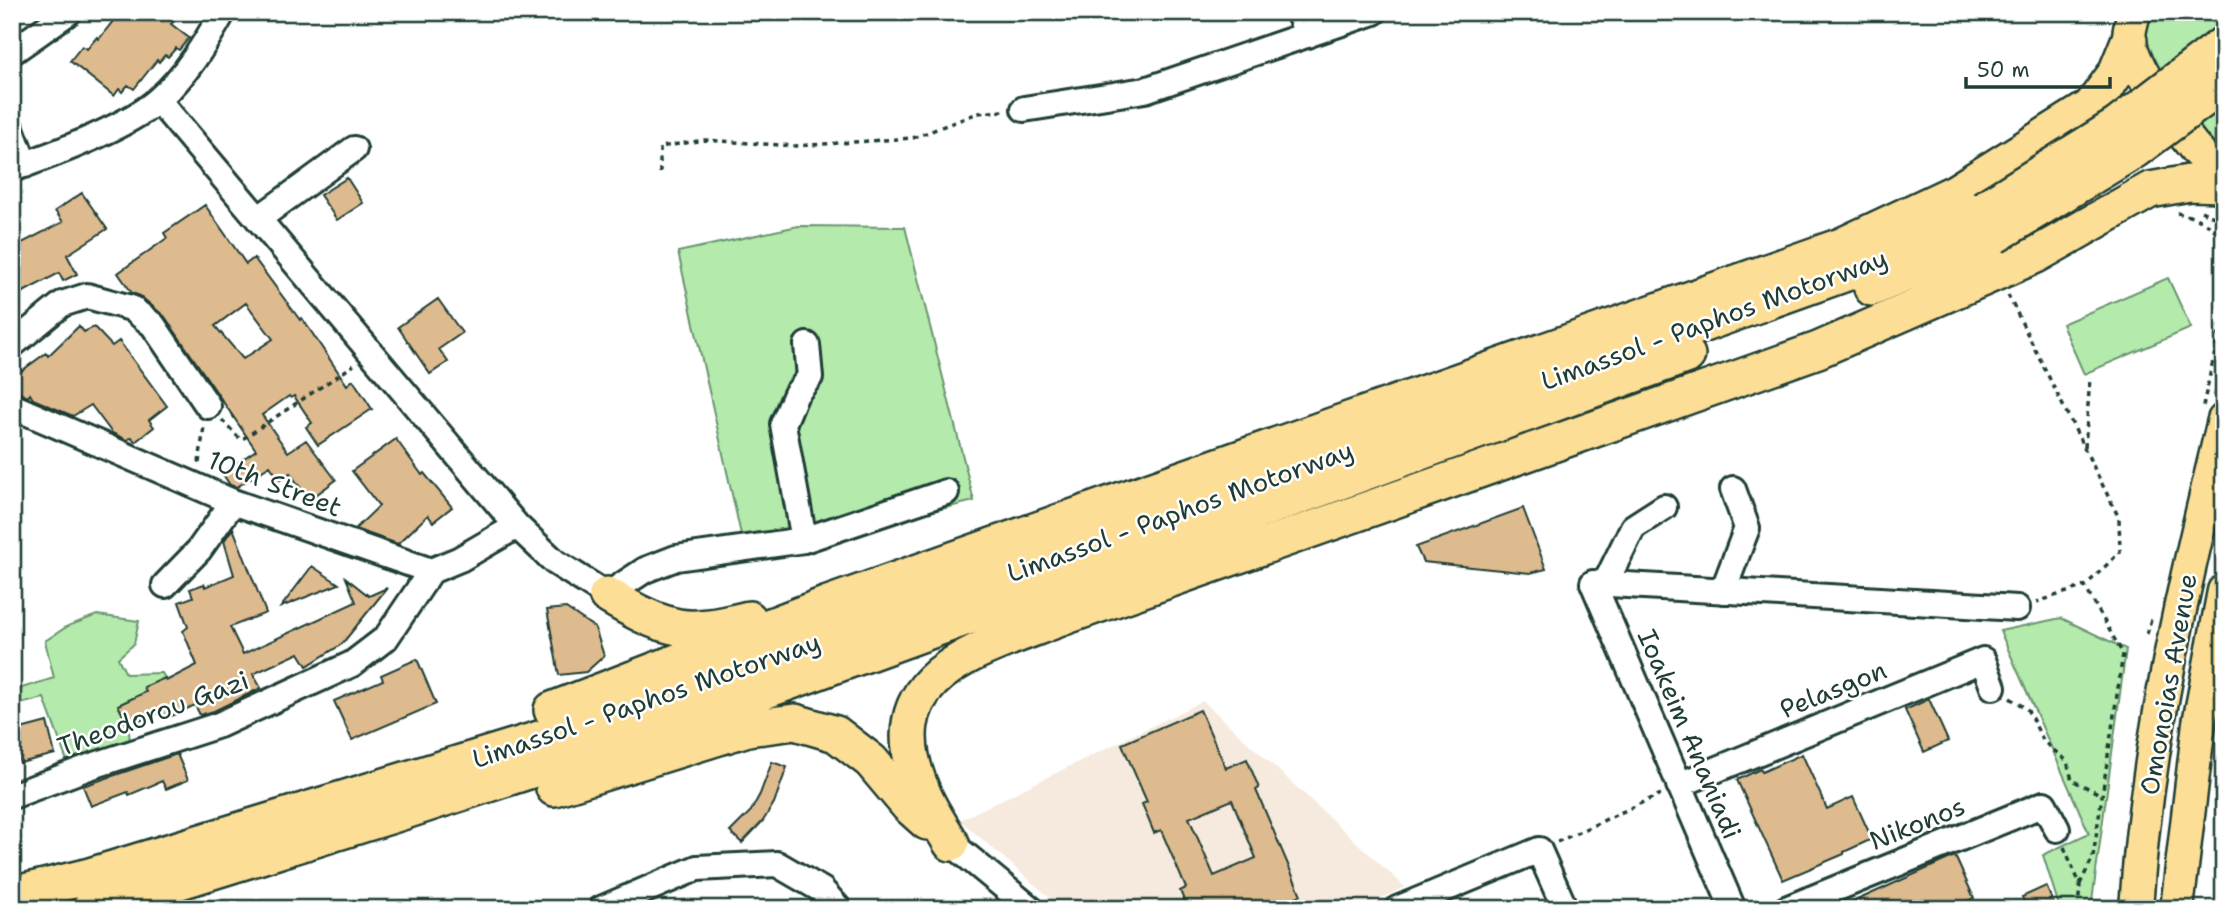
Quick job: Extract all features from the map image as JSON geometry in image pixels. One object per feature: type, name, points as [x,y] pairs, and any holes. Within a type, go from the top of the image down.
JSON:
[{"type":"highway","points":[[383,788],[544,713],[828,604],[1841,246],[1956,192],[2091,107],[2116,73],[2131,27]]},
{"type":"highway","name":"Limassol - Paphos Motorway","points":[[90,892],[383,788],[559,733],[1988,222],[2224,44]]},
{"type":"highway","name":"Limassol - Paphos Motorway","points":[[90,892],[399,813],[679,722],[1884,284],[1988,222],[2135,150],[2224,84]]},
{"type":"highway","points":[[951,843],[922,792],[909,752],[911,711],[928,683],[962,657],[1061,618],[1818,350],[2036,255],[2150,190],[2189,183],[2224,183]]},
{"type":"highway","points":[[607,595],[647,617],[679,627],[710,627],[828,604]]},
{"type":"highway","points":[[679,722],[842,681],[1061,618]]},
{"type":"highway","points":[[127,909],[212,892],[748,729],[794,722],[836,734],[862,754],[908,805],[951,843]]},
{"type":"highway","points":[[12,895],[90,892]]},
{"type":"main road","points":[[2131,27],[2146,79],[2183,133],[2224,183]]},
{"type":"main road","name":"Omonoias Avenue","points":[[2136,909],[2138,868],[2163,687],[2218,415]]},
{"type":"main road","name":"Omonoias Avenue","points":[[2177,909],[2199,723],[2224,591]]},
{"type":"street","points":[[12,52],[69,12]]},
{"type":"street","points":[[12,131],[19,167],[121,124],[158,100],[198,57],[223,12]]},
{"type":"street","points":[[1298,12],[1308,35]]},
{"type":"street","points":[[1024,109],[1145,90],[1374,12]]},
{"type":"street","points":[[158,100],[517,526],[555,562],[607,595],[645,570],[676,558],[804,540],[946,492]]},
{"type":"street","points":[[258,219],[354,149]]},
{"type":"street","points":[[12,345],[62,304],[87,296],[131,308],[153,325],[208,406]]},
{"type":"street","points":[[804,540],[783,424],[796,394],[810,377],[807,345]]},
{"type":"street","name":"10th Street","points":[[12,406],[233,502],[431,571]]},
{"type":"street","points":[[1723,590],[1747,528],[1733,489]]},
{"type":"street","points":[[165,585],[199,550],[233,502]]},
{"type":"street","points":[[1664,507],[1633,527],[1599,583],[2017,608]]},
{"type":"street","points":[[431,571],[460,559],[517,526]]},
{"type":"street","name":"Theodorou Gazi","points":[[12,796],[89,767],[219,725],[352,664],[386,638],[431,571]]},
{"type":"street","name":"Ioakeim Ananiadi","points":[[1599,583],[1679,785],[1733,909]]},
{"type":"street","name":"Pelasgon","points":[[1679,785],[1983,660],[1993,687]]},
{"type":"street","name":"Nikonos","points":[[1786,909],[2044,804],[2057,829]]},
{"type":"street","points":[[951,843],[1031,909]]},
{"type":"street","points":[[1396,909],[1539,850],[1565,909]]},
{"type":"street","points":[[601,909],[697,868],[777,864],[822,890],[839,909]]},
{"type":"path","points":[[660,173],[660,147],[705,140],[795,146],[914,138],[978,113],[1024,109]]},
{"type":"path","points":[[2170,212],[2184,214],[2206,223],[2220,234],[2224,242]]},
{"type":"path","points":[[2008,295],[2119,518],[2120,552],[2085,586],[2017,608]]},
{"type":"path","points":[[2218,415],[2202,410],[2224,311]]},
{"type":"path","points":[[208,406],[241,440],[372,354]]},
{"type":"path","points":[[2084,449],[2090,377]]},
{"type":"path","points":[[198,486],[199,449],[208,406]]},
{"type":"path","points":[[2078,909],[2080,884],[2093,857],[2123,654],[2085,586]]},
{"type":"path","points":[[1993,687],[2027,709],[2044,743],[2067,761],[2072,780],[2102,795]]},
{"type":"path","points":[[1539,850],[1679,785]]},
{"type":"path","points":[[2057,829],[2080,884]]},
{"type":"shaded area","points":[[1203,701],[1405,887],[1357,909],[1063,909],[960,820]]},
{"type":"green space","points":[[2147,12],[2224,12],[2224,171],[2148,71],[2144,24]]},
{"type":"green space","points":[[798,226],[905,227],[974,501],[746,557],[678,252]]},
{"type":"green space","points":[[2168,278],[2191,328],[2084,374],[2062,324]]},
{"type":"green space","points":[[97,615],[139,621],[134,644],[118,658],[126,674],[162,673],[165,678],[145,687],[146,692],[119,705],[128,726],[131,747],[68,764],[44,698],[12,706],[12,691],[54,678],[45,641],[68,626]]},
{"type":"green space","points":[[2061,618],[2126,649],[2091,909],[2060,909],[2043,855],[2089,833],[2000,631]]},
{"type":"building","points":[[120,12],[184,12],[171,24],[189,38],[179,50],[176,48],[168,57],[165,55],[159,62],[157,60],[134,89],[128,85],[122,92],[119,89],[114,96],[70,61],[82,46],[87,49],[97,37],[99,39]]},
{"type":"building","points":[[347,178],[363,203],[337,220],[320,195]]},
{"type":"building","points":[[82,193],[107,229],[67,255],[77,274],[63,281],[59,273],[12,298],[12,248],[63,222],[55,211]]},
{"type":"building","points":[[205,205],[246,264],[254,258],[300,320],[302,318],[347,385],[353,380],[372,409],[318,445],[306,427],[312,423],[294,396],[289,396],[262,415],[288,452],[306,440],[336,480],[309,500],[290,473],[280,480],[270,466],[237,487],[230,485],[222,473],[256,450],[165,317],[140,296],[132,293],[118,273],[167,238],[164,233]],"holes":[[[246,303],[273,339],[243,359],[215,326]]]},
{"type":"building","points":[[438,299],[462,333],[439,349],[448,362],[430,374],[398,327]]},
{"type":"building","points":[[79,326],[84,332],[94,327],[112,346],[119,341],[167,406],[149,420],[154,427],[135,442],[132,437],[127,440],[112,433],[91,405],[73,416],[33,399],[30,394],[28,397],[17,392],[12,385],[12,378],[46,353],[48,356]]},
{"type":"building","points":[[396,439],[422,475],[424,473],[452,507],[433,522],[428,515],[398,544],[355,529],[379,506],[352,471]]},
{"type":"building","points":[[1523,508],[1546,569],[1530,573],[1423,562],[1416,547]]},
{"type":"building","points":[[233,528],[266,613],[230,627],[243,654],[356,602],[346,578],[369,596],[387,588],[342,644],[307,666],[299,653],[253,674],[261,688],[214,711],[200,715],[195,705],[165,719],[157,713],[128,726],[118,705],[146,692],[144,687],[165,678],[166,681],[197,665],[183,631],[188,627],[179,602],[193,597],[190,589],[204,584],[205,587],[234,575],[224,541]]},
{"type":"building","points":[[312,566],[339,584],[281,607]]},
{"type":"building","points":[[566,608],[595,628],[604,656],[586,672],[559,675],[547,610]]},
{"type":"building","points":[[417,659],[436,704],[352,740],[334,701],[383,680],[381,675]]},
{"type":"building","points":[[1929,699],[1948,741],[1924,752],[1905,710]]},
{"type":"building","points":[[1200,710],[1226,768],[1247,759],[1259,788],[1256,790],[1301,895],[1269,909],[1188,909],[1180,891],[1186,888],[1161,830],[1154,833],[1142,804],[1147,802],[1122,744]],"holes":[[[1232,800],[1256,858],[1214,876],[1189,818]]]},
{"type":"building","points":[[47,722],[55,754],[20,763],[14,745],[21,743],[17,730]]},
{"type":"building","points":[[177,754],[188,780],[166,789],[162,781],[129,795],[128,792],[91,806],[83,786]]},
{"type":"building","points":[[1802,754],[1827,809],[1853,797],[1872,839],[1783,880],[1737,780]]},
{"type":"building","points":[[772,762],[787,767],[774,803],[763,821],[742,843],[730,832],[751,811]]},
{"type":"building","points":[[1955,856],[1974,898],[1950,909],[1837,909]]},
{"type":"building","points":[[2046,886],[2056,909],[2027,909],[2022,897]]}]
